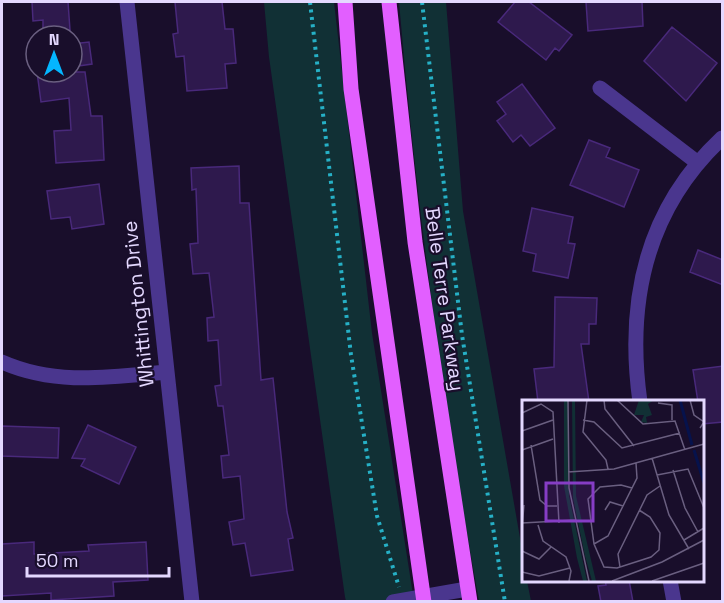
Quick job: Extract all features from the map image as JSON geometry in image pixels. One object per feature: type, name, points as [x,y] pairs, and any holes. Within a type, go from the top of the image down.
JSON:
[{"type":"main road","points":[[345,2],[351,89],[424,599]]},
{"type":"main road","name":"Belle Terre Parkway","points":[[389,2],[415,242],[469,595]]},
{"type":"street","name":"Whittington Drive","points":[[127,2],[192,602]]},
{"type":"street","points":[[600,88],[698,163]]},
{"type":"street","points":[[640,400],[635,345],[639,289],[662,222],[698,163],[723,138]]},
{"type":"street","points":[[2,362],[40,375],[69,379],[167,372]]},
{"type":"street","points":[[670,582],[674,602]]},
{"type":"street","points":[[393,602],[469,595]]},
{"type":"path","points":[[310,2],[335,229],[356,388],[376,516],[397,576]]},
{"type":"path","points":[[422,2],[462,335],[505,602]]},
{"type":"green space","points":[[264,2],[334,2],[372,333],[414,601],[346,601],[269,57]]},
{"type":"green space","points":[[399,2],[446,2],[463,211],[522,549],[522,582],[527,582],[531,601],[479,601],[432,302]]},
{"type":"building","points":[[32,2],[68,2],[70,24],[43,24],[43,20],[33,21]]},
{"type":"building","points":[[175,2],[222,2],[225,29],[233,29],[236,63],[225,64],[227,88],[187,91],[184,56],[176,57],[173,34],[178,33]]},
{"type":"building","points":[[515,2],[529,2],[572,35],[559,51],[555,48],[546,60],[498,22]]},
{"type":"building","points":[[586,2],[642,2],[643,26],[588,31]]},
{"type":"building","points":[[672,27],[717,63],[686,101],[644,61]]},
{"type":"building","points":[[89,42],[92,64],[84,65],[84,43]]},
{"type":"building","points":[[85,72],[91,116],[102,116],[104,160],[56,163],[54,131],[71,130],[69,98],[41,102],[39,84],[84,84]]},
{"type":"building","points":[[522,84],[555,128],[530,146],[521,135],[513,142],[497,121],[506,114],[497,102]]},
{"type":"building","points":[[589,140],[610,148],[606,157],[639,170],[624,207],[570,185]]},
{"type":"building","points":[[239,166],[240,203],[249,203],[261,380],[273,378],[287,512],[293,538],[288,539],[293,570],[251,576],[245,543],[233,545],[229,522],[244,519],[240,476],[223,478],[221,456],[229,455],[223,406],[218,406],[215,386],[221,385],[218,340],[208,341],[207,318],[214,317],[209,273],[193,274],[190,244],[198,243],[196,189],[192,190],[191,168]]},
{"type":"building","points":[[99,184],[104,224],[72,229],[70,217],[51,219],[47,191]]},
{"type":"building","points":[[532,208],[573,217],[568,243],[575,244],[568,278],[533,271],[536,254],[523,251]]},
{"type":"building","points":[[698,250],[723,260],[723,285],[690,272]]},
{"type":"building","points":[[555,297],[597,298],[596,324],[589,324],[589,344],[581,344],[589,400],[538,400],[534,369],[554,367]]},
{"type":"building","points":[[723,366],[723,422],[703,424],[703,400],[698,400],[693,370]]},
{"type":"building","points":[[88,425],[136,447],[119,484],[81,466],[85,459],[72,458]]},
{"type":"building","points":[[2,426],[59,428],[58,458],[2,456]]},
{"type":"building","points":[[34,542],[34,554],[89,551],[88,545],[146,542],[148,580],[113,582],[114,596],[51,600],[51,593],[2,596],[2,544]]},
{"type":"building","points":[[605,582],[629,582],[633,602],[601,602],[598,586],[606,585]]}]
